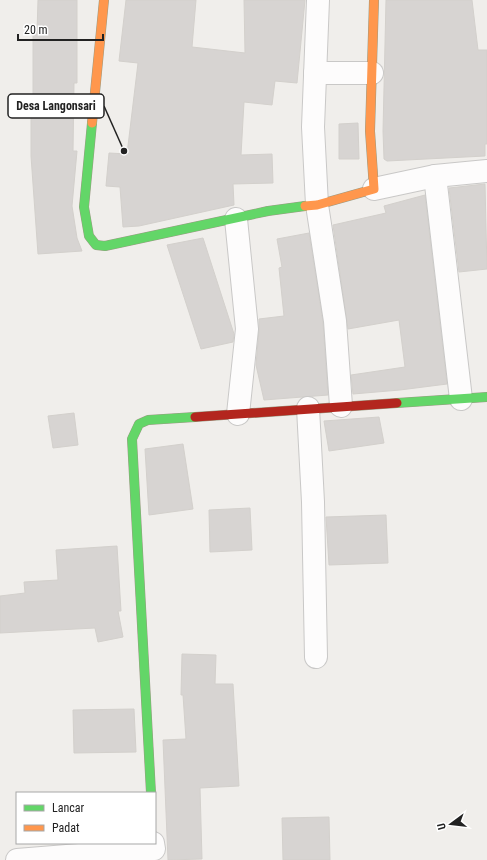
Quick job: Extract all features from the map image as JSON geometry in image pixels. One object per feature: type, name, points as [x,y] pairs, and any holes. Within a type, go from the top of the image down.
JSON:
[{"type":"street","points":[[104,0],[84,207],[89,236],[96,245],[105,246],[268,211],[317,205],[374,189],[435,176],[487,171]]},
{"type":"street","points":[[318,0],[313,127],[317,205],[335,321],[341,406]]},
{"type":"street","points":[[374,0],[370,131],[374,189]]},
{"type":"street","points":[[315,73],[372,73]]},
{"type":"street","points":[[435,176],[461,399]]},
{"type":"street","points":[[236,219],[247,329],[238,414]]},
{"type":"street","points":[[151,792],[132,439],[139,424],[148,420],[487,397]]},
{"type":"street","points":[[308,408],[313,502],[316,657]]},
{"type":"street","points":[[17,860],[154,851]]},
{"type":"building","points":[[38,0],[77,0],[77,83],[74,83],[73,151],[77,151],[72,206],[77,238],[82,251],[38,254],[31,156],[31,103],[33,103],[33,32],[37,32]]},
{"type":"building","points":[[126,0],[196,0],[192,47],[245,53],[244,0],[305,0],[297,83],[275,81],[272,105],[244,102],[241,155],[272,154],[273,183],[233,184],[234,205],[139,226],[123,227],[120,187],[106,186],[109,153],[127,154],[138,63],[119,61]]},
{"type":"building","points":[[386,0],[472,0],[478,50],[487,50],[487,144],[485,144],[485,156],[387,161],[384,159],[383,131]]},
{"type":"building","points":[[358,123],[359,159],[339,159],[339,124]]},
{"type":"building","points":[[485,184],[487,269],[459,272],[449,188]]},
{"type":"building","points":[[425,195],[447,384],[353,394],[351,375],[405,367],[399,320],[348,329],[333,225],[386,213],[384,206]]},
{"type":"building","points":[[309,233],[323,322],[328,395],[264,400],[256,365],[259,319],[284,316],[279,268],[282,267],[277,239]]},
{"type":"building","points":[[203,238],[234,334],[233,342],[201,349],[167,245]]},
{"type":"building","points":[[74,413],[78,445],[53,448],[48,416]]},
{"type":"building","points":[[379,417],[384,443],[329,451],[324,421]]},
{"type":"building","points":[[183,444],[193,509],[149,515],[145,449]]},
{"type":"building","points":[[250,508],[252,550],[210,552],[209,510]]},
{"type":"building","points":[[386,515],[388,563],[329,565],[326,517]]},
{"type":"building","points":[[117,546],[121,611],[118,611],[123,637],[98,642],[95,628],[0,633],[0,596],[25,593],[24,582],[58,580],[56,550]]},
{"type":"building","points":[[182,654],[216,655],[215,684],[233,684],[239,786],[200,788],[202,859],[168,860],[163,740],[186,739],[183,695],[181,695]]},
{"type":"building","points":[[134,709],[136,752],[74,753],[73,710]]},
{"type":"building","points":[[329,817],[330,860],[283,860],[282,818]]},
{"type":"traffic: fast","points":[[92,123],[84,207],[89,236],[96,245],[105,246],[268,211],[305,206]]},
{"type":"traffic: fast","points":[[397,403],[487,397]]},
{"type":"traffic: fast","points":[[151,792],[132,439],[139,424],[148,420],[195,417]]},
{"type":"traffic: slow","points":[[92,123],[104,0]]},
{"type":"traffic: slow","points":[[305,206],[317,205],[374,189],[370,131],[374,0]]},
{"type":"traffic: jam","points":[[195,417],[397,403]]},
{"type":"place","name":"Desa Langonsari","points":[[124,151]]}]
